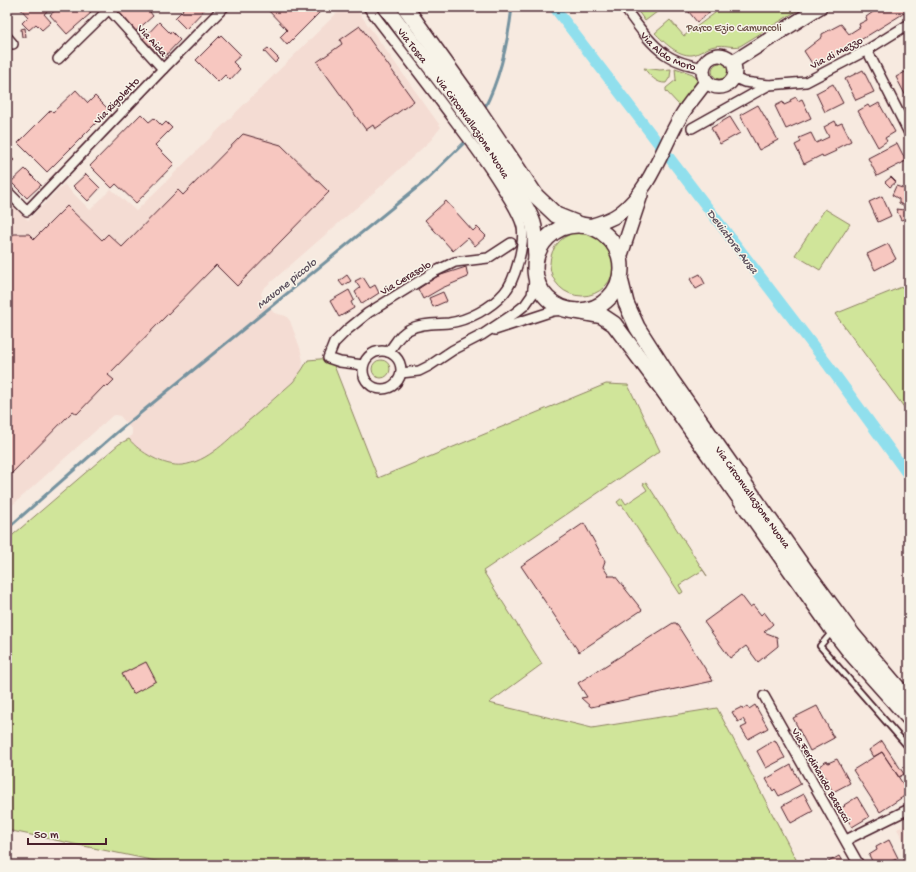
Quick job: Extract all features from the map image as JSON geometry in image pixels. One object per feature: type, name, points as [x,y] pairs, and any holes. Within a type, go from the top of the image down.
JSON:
[{"type":"main road","name":"Via Circonvallazione Nuova","points":[[386,7],[456,100],[496,157],[522,200],[534,225],[536,257]]},
{"type":"main road","name":"Via Circonvallazione Nuova","points":[[405,7],[456,100]]},
{"type":"main road","name":"Via Circonvallazione Nuova","points":[[496,157],[556,215],[585,225]]},
{"type":"main road","points":[[585,225],[596,229],[609,238],[618,251],[621,272],[620,279],[612,294],[600,306],[588,310],[571,311],[551,303],[545,297],[537,282],[535,274],[536,257],[543,242],[556,230],[564,227],[585,225]]},
{"type":"main road","name":"Via Circonvallazione Nuova","points":[[620,279],[626,303],[637,327],[671,380],[809,577],[852,634],[909,701]]},
{"type":"main road","name":"Via Circonvallazione Nuova","points":[[571,311],[602,316],[614,324],[661,387],[833,630],[851,653],[909,718]]},
{"type":"street","name":"Via Rigoletto","points":[[7,190],[27,211],[224,7]]},
{"type":"street","name":"Via Tosca","points":[[368,7],[456,100],[496,157],[513,207],[522,228],[522,250],[516,270],[505,292],[491,305],[476,314],[451,322],[416,326],[407,330],[398,337],[394,346],[388,352]]},
{"type":"street","name":"Via Aldo Moro","points":[[624,7],[643,32],[665,55],[687,65],[703,68]]},
{"type":"street","points":[[733,62],[820,7]]},
{"type":"street","name":"Via Aida","points":[[58,58],[108,8],[163,69]]},
{"type":"street","name":"Via di Mezzo","points":[[735,78],[744,82],[769,85],[806,82],[867,50],[909,24]]},
{"type":"street","points":[[867,50],[909,133]]},
{"type":"street","points":[[719,55],[730,58],[733,62],[736,67],[735,78],[728,85],[724,87],[714,87],[706,82],[703,68],[709,58],[719,55]]},
{"type":"street","points":[[620,258],[645,186],[682,116],[706,82]]},
{"type":"street","name":"Via di Mezzo","points":[[692,128],[769,85]]},
{"type":"street","points":[[585,225],[611,219],[620,214],[627,208],[645,186]]},
{"type":"street","name":"Via Cerasolo","points":[[363,365],[340,362],[328,358],[334,344],[347,330],[368,313],[441,269],[455,262],[488,258],[511,243]]},
{"type":"street","points":[[401,374],[419,371],[453,350],[482,335],[525,305],[532,295],[535,274]]},
{"type":"street","points":[[482,335],[553,311],[571,311]]},
{"type":"street","points":[[375,352],[388,352],[397,358],[401,368],[401,374],[399,379],[390,388],[384,390],[378,389],[367,383],[362,372],[363,365],[365,360],[375,352]]},
{"type":"street","name":"Via Ferdinando Bascucci","points":[[764,696],[859,865]]},
{"type":"street","points":[[846,840],[909,808]]},
{"type":"lane","points":[[833,630],[820,646],[909,748]]},
{"type":"shaded area","points":[[343,7],[355,7],[441,127],[431,140],[379,188],[263,289],[261,294],[264,301],[274,313],[286,316],[290,321],[300,348],[303,361],[302,370],[293,382],[215,451],[197,461],[181,465],[168,463],[150,456],[133,444],[129,439],[132,434],[132,430],[120,416],[112,416],[7,510],[7,200],[28,220],[64,184],[90,210],[111,189],[136,211]]},
{"type":"shaded area","points":[[909,823],[909,850],[897,829]]},
{"type":"green space","name":"Parco Ezio Camuncoli","points":[[635,7],[659,7],[661,9],[645,21]]},
{"type":"green space","name":"Parco Ezio Camuncoli","points":[[711,7],[803,7],[740,46],[715,46],[692,55],[686,55],[676,51],[655,33],[670,20],[684,36],[715,13]]},
{"type":"green space","points":[[717,63],[723,63],[728,68],[726,77],[723,79],[717,79],[712,74],[712,68]]},
{"type":"green space","points":[[644,68],[660,70],[671,69],[670,77],[666,83],[656,81]]},
{"type":"green space","points":[[675,68],[693,74],[697,80],[696,84],[679,105],[666,91],[666,88],[676,80]]},
{"type":"green space","points":[[825,209],[850,224],[820,270],[795,255]]},
{"type":"green space","points":[[582,232],[600,238],[608,246],[614,264],[608,282],[600,290],[582,296],[564,290],[556,282],[550,264],[556,246],[564,238]]},
{"type":"green space","points":[[909,284],[909,414],[835,314]]},
{"type":"green space","points":[[331,358],[378,478],[606,384],[628,385],[660,451],[483,571],[542,664],[489,703],[592,728],[717,708],[799,865],[175,865],[7,830],[7,540],[119,444],[129,439],[139,449],[160,461],[175,465],[192,463],[218,449],[293,382],[308,360]]},
{"type":"green space","points":[[381,360],[387,363],[390,369],[387,375],[381,378],[375,375],[372,369],[375,363]]},
{"type":"green space","points":[[646,482],[707,576],[703,570],[679,585],[683,592],[680,594],[622,505],[620,506],[617,502],[622,498],[626,504],[647,490],[643,484]]},
{"type":"building","points":[[19,7],[52,7],[44,14],[51,22],[42,30],[36,24],[29,30],[22,23],[28,17]]},
{"type":"building","points":[[59,7],[86,7],[91,13],[67,34],[50,15]]},
{"type":"building","points":[[115,7],[155,7],[150,12],[153,16],[136,31]]},
{"type":"building","points":[[181,7],[207,7],[186,29],[175,18],[183,10]]},
{"type":"building","points":[[265,7],[325,7],[287,45],[280,37],[287,30]]},
{"type":"building","points":[[685,7],[704,7],[709,13],[697,22]]},
{"type":"building","points":[[880,7],[903,7],[906,12],[815,68],[804,51],[822,37],[822,34],[841,24],[849,34],[860,27],[859,24],[867,20],[866,17]]},
{"type":"building","points":[[159,22],[180,40],[163,58],[143,39]]},
{"type":"building","points":[[360,26],[414,101],[375,129],[373,125],[366,130],[317,62],[342,44],[340,40]]},
{"type":"building","points":[[25,28],[26,37],[22,37],[21,29]]},
{"type":"building","points":[[221,35],[241,55],[233,62],[240,69],[230,80],[225,75],[218,82],[196,60]]},
{"type":"building","points":[[268,48],[279,59],[275,63],[264,51]]},
{"type":"building","points":[[863,70],[874,92],[856,100],[845,79]]},
{"type":"building","points":[[909,70],[909,102],[896,77]]},
{"type":"building","points":[[833,84],[843,103],[825,112],[816,93]]},
{"type":"building","points":[[76,90],[88,103],[95,96],[109,110],[47,172],[18,143],[51,110],[53,112]]},
{"type":"building","points":[[796,97],[798,101],[802,99],[811,118],[786,129],[775,106],[783,102],[784,105],[791,102],[790,100]]},
{"type":"building","points":[[879,103],[895,132],[885,138],[887,141],[878,147],[858,111],[868,105],[870,108]]},
{"type":"building","points":[[758,105],[778,140],[759,150],[740,115]]},
{"type":"building","points":[[141,114],[149,122],[154,118],[162,126],[166,122],[172,128],[155,145],[174,164],[136,203],[116,184],[112,188],[90,166]]},
{"type":"building","points":[[730,117],[740,133],[720,144],[711,128]]},
{"type":"building","points":[[835,121],[837,125],[842,123],[851,141],[835,149],[836,151],[823,157],[822,155],[804,164],[795,145],[801,142],[799,138],[811,133],[816,143],[829,137],[824,127]]},
{"type":"building","points":[[243,134],[281,145],[329,192],[237,286],[216,265],[108,375],[114,380],[106,388],[104,386],[77,414],[73,411],[7,478],[7,242],[14,234],[29,234],[34,239],[67,206],[102,240],[108,234],[122,247],[178,190],[183,195]]},
{"type":"building","points":[[897,143],[906,161],[877,176],[868,158]]},
{"type":"building","points":[[7,153],[14,160],[7,167]]},
{"type":"building","points":[[25,169],[41,185],[27,198],[11,182]]},
{"type":"building","points":[[86,174],[100,188],[88,201],[73,186]]},
{"type":"building","points":[[891,177],[896,182],[890,187],[885,182]]},
{"type":"building","points":[[896,186],[909,190],[909,217],[901,220],[896,209],[904,210],[905,206],[899,203],[899,199],[892,195]]},
{"type":"building","points":[[882,196],[891,216],[878,222],[869,202]]},
{"type":"building","points":[[446,201],[473,231],[477,227],[486,236],[475,246],[468,238],[453,251],[425,220]]},
{"type":"building","points":[[888,244],[896,259],[875,270],[867,254]]},
{"type":"building","points":[[466,267],[468,277],[442,288],[423,299],[418,289],[438,276]]},
{"type":"building","points":[[700,274],[705,284],[696,289],[690,279]]},
{"type":"building","points":[[347,275],[351,281],[343,286],[339,281]]},
{"type":"building","points":[[363,277],[370,288],[375,285],[379,293],[362,304],[355,292],[360,288],[355,281]]},
{"type":"building","points":[[349,290],[354,300],[351,302],[354,308],[339,317],[330,301]]},
{"type":"building","points":[[443,292],[447,301],[433,307],[429,298]]},
{"type":"building","points":[[584,523],[605,561],[603,567],[609,576],[615,576],[642,610],[579,652],[521,566]]},
{"type":"building","points":[[741,595],[750,607],[753,605],[761,615],[764,612],[773,624],[764,632],[777,637],[778,646],[758,662],[746,646],[730,658],[704,622]]},
{"type":"building","points":[[673,623],[676,623],[713,681],[591,707],[581,698],[587,697],[578,683]]},
{"type":"building","points":[[146,662],[156,681],[133,694],[122,674]]},
{"type":"building","points":[[755,705],[768,728],[748,739],[741,728],[747,725],[743,719],[738,722],[732,712],[742,707],[743,709],[747,706],[749,709]]},
{"type":"building","points":[[817,706],[834,738],[810,751],[793,718]]},
{"type":"building","points":[[775,740],[785,758],[766,768],[757,751]]},
{"type":"building","points":[[882,741],[904,774],[899,777],[882,752],[873,757],[869,750]]},
{"type":"building","points":[[882,752],[909,793],[880,812],[853,770]]},
{"type":"building","points":[[837,759],[850,783],[833,792],[819,766],[827,761],[828,763]]},
{"type":"building","points":[[791,765],[801,784],[779,796],[775,789],[773,791],[766,779]]},
{"type":"building","points":[[804,794],[813,811],[791,823],[782,806]]},
{"type":"building","points":[[857,797],[869,817],[852,827],[841,808]]},
{"type":"building","points":[[889,840],[898,858],[885,865],[874,865],[869,855],[877,850],[876,847]]},
{"type":"building","points":[[839,856],[844,865],[823,865]]},
{"type":"waterway","name":"Mavone piccolo","points":[[484,109],[495,84],[503,59],[512,7]]},
{"type":"waterway","name":"Deviatore Ausa","points":[[554,7],[828,365],[909,476]]},
{"type":"waterway","name":"Mavone piccolo","points":[[7,529],[116,433],[425,181],[466,141],[472,130]]}]
